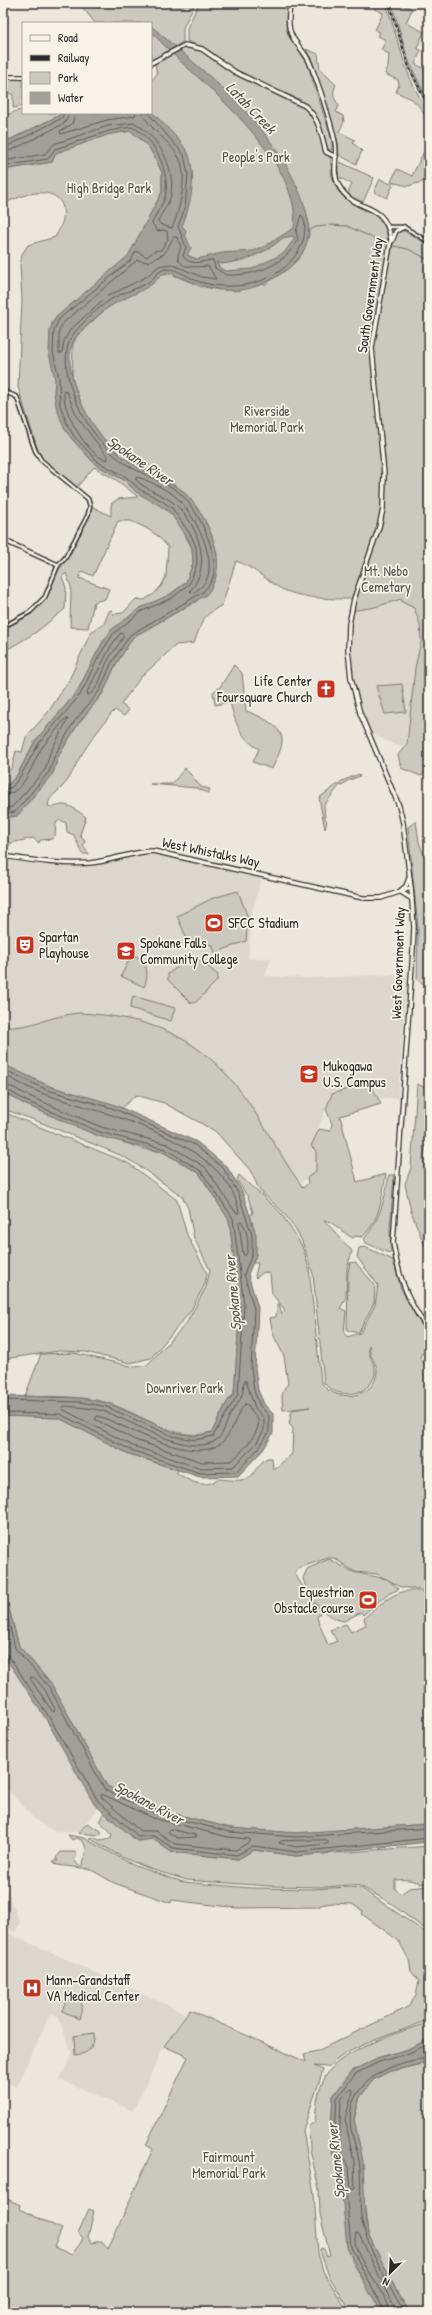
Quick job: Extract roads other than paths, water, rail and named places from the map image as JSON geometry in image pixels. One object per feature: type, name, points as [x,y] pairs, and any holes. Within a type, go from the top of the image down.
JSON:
[{"type":"main road","name":"South Government Way","points":[[290,3],[288,24],[290,32],[306,54],[312,68],[335,141],[336,180],[344,194],[351,200],[382,215],[389,227],[390,244],[372,348],[384,474],[383,509],[380,527],[354,599]]},
{"type":"main road","points":[[152,63],[188,44],[202,49],[235,72],[305,106],[310,111],[321,129],[326,152],[336,156]]},
{"type":"main road","points":[[3,77],[22,78]]},
{"type":"main road","points":[[390,244],[396,231],[404,227]]},
{"type":"main road","points":[[3,540],[58,565]]},
{"type":"main road","name":"West Government Way","points":[[354,599],[348,638],[351,678],[360,713],[399,806],[412,899],[413,950],[393,1243],[402,1285],[411,1305],[429,1330]]},
{"type":"main road","name":"West Whistalks Way","points":[[3,856],[70,863],[90,863],[139,851],[153,851],[363,898],[380,898],[410,889]]},
{"type":"main road","points":[[398,893],[406,886],[409,875]]},
{"type":"main road","points":[[398,893],[405,893],[412,899]]},
{"type":"street","points":[[389,227],[404,227],[429,242]]},
{"type":"street","points":[[3,391],[17,397],[38,455],[48,468],[88,499],[90,506],[88,515],[65,558],[58,565],[44,597],[35,608],[3,627]]},
{"type":"water","points":[[152,27],[195,63],[237,102],[274,146],[289,170],[301,196],[308,219],[308,239],[305,248],[292,265],[267,282],[252,288],[226,290],[213,288],[169,273],[164,274],[146,288],[106,309],[75,338],[70,356],[71,372],[83,406],[92,422],[102,437],[124,458],[148,473],[180,488],[191,500],[200,512],[214,540],[217,555],[217,569],[214,583],[206,595],[133,637],[115,666],[103,693],[78,724],[58,757],[53,773],[17,816],[3,818],[3,786],[9,784],[17,775],[35,741],[77,692],[96,654],[111,630],[140,608],[171,594],[180,587],[186,582],[193,563],[192,548],[188,539],[169,511],[136,492],[124,480],[96,465],[71,438],[64,428],[56,406],[54,393],[55,379],[49,353],[50,329],[56,317],[128,256],[162,192],[162,172],[149,147],[131,131],[110,134],[56,153],[52,162],[3,170],[3,143],[62,114],[152,114],[152,112],[181,143],[188,153],[191,162],[192,190],[188,209],[182,226],[186,230],[185,235],[191,248],[187,255],[197,259],[222,253],[253,251],[265,246],[294,228],[293,205],[285,182],[272,158],[255,135],[236,114],[175,57],[152,33]],"holes":[[[291,236],[295,238],[284,253],[252,269],[226,271],[221,269],[216,262],[222,264],[245,260],[267,250],[283,238]]]},
{"type":"water","points":[[3,1064],[49,1086],[113,1104],[197,1142],[227,1167],[242,1191],[256,1234],[256,1255],[248,1274],[258,1308],[255,1368],[258,1390],[264,1404],[273,1414],[273,1433],[263,1450],[238,1476],[200,1477],[129,1454],[59,1418],[3,1416],[3,1396],[80,1398],[108,1403],[173,1432],[195,1436],[212,1432],[227,1402],[234,1394],[240,1305],[229,1220],[199,1173],[163,1152],[98,1136],[24,1104],[9,1095],[3,1096]]},
{"type":"water","points":[[3,1587],[19,1646],[52,1685],[107,1786],[156,1809],[230,1828],[296,1833],[429,1824],[429,1842],[296,1856],[254,1850],[238,1859],[171,1852],[153,1839],[137,1841],[94,1804],[46,1719],[3,1654]]},
{"type":"water","name":"Spokane River","points":[[429,2039],[429,2062],[388,2072],[373,2080],[360,2097],[354,2119],[363,2161],[365,2215],[368,2234],[398,2294],[410,2312],[382,2312],[368,2290],[347,2248],[340,2172],[330,2147],[333,2096],[352,2071],[377,2058],[408,2049]]},
{"type":"waterway","points":[[329,225],[347,226],[386,244]]},
{"type":"waterway","points":[[308,231],[316,227],[326,226]]},
{"type":"waterway","points":[[394,246],[408,249],[429,260]]},
{"type":"railway","points":[[389,3],[409,67],[429,108]]},
{"type":"place","name":"Life Center Foursquare Church","points":[[326,689]]},
{"type":"place","name":"SFCC Stadium","points":[[214,923]]},
{"type":"place","name":"Spartan Playhouse","points":[[25,945]]},
{"type":"place","name":"Spokane Falls Community College","points":[[126,951]]},
{"type":"place","name":"Mukogawa U.S. Campus","points":[[309,1074]]},
{"type":"place","name":"Equestrian Obstacle course","points":[[368,1600]]},
{"type":"place","name":"Mann-Grandstaff VA Medical Center","points":[[32,1988]]},
{"type":"water label","name":"Latah Creek","points":[[251,108]]},
{"type":"park label","name":"People's Park","points":[[256,157]]},
{"type":"park label","name":"High Bridge Park","points":[[109,188]]},
{"type":"park label","name":"Riverside Memorial Park","points":[[267,420]]},
{"type":"park label","name":"Mt. Nebo Cemetary","points":[[386,580]]},
{"type":"park label","name":"Downriver Park","points":[[185,1388]]},
{"type":"park label","name":"Fairmount Memorial Park","points":[[229,2166]]}]
